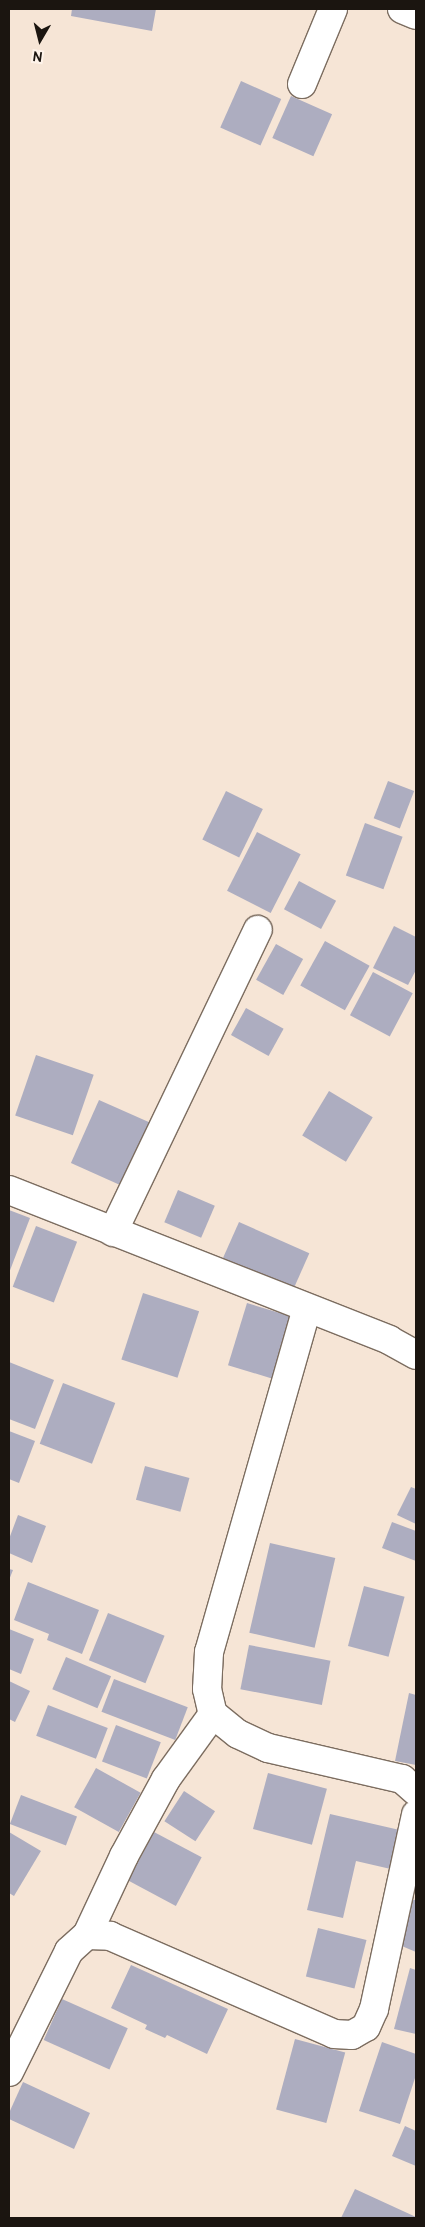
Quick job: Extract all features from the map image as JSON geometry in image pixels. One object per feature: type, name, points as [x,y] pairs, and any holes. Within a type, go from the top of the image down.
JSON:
[{"type":"street","points":[[302,84],[333,9]]},
{"type":"street","points":[[402,9],[416,15]]},
{"type":"street","points":[[113,1232],[258,930]]},
{"type":"street","points":[[9,1190],[389,1340],[416,1355]]},
{"type":"street","points":[[307,1308],[209,1652],[207,1689],[213,1714],[238,1734],[268,1748],[411,1784]]},
{"type":"street","points":[[9,2072],[69,1951],[87,1935],[124,1856],[166,1779],[213,1714]]},
{"type":"street","points":[[87,1935],[110,1936],[311,2025],[334,2034],[352,2035],[366,2027],[374,2009],[416,1814]]},
{"type":"building","points":[[72,9],[156,9],[152,31],[71,16]]},
{"type":"building","points":[[241,81],[281,99],[260,145],[220,128]]},
{"type":"building","points":[[291,96],[332,114],[313,156],[272,138]]},
{"type":"building","points":[[388,781],[414,791],[400,828],[374,818]]},
{"type":"building","points":[[226,791],[263,809],[239,858],[202,840]]},
{"type":"building","points":[[365,823],[403,837],[383,889],[346,876]]},
{"type":"building","points":[[257,832],[301,854],[271,913],[227,891]]},
{"type":"building","points":[[299,881],[336,901],[321,929],[284,909]]},
{"type":"building","points":[[394,926],[416,937],[416,970],[408,985],[373,968]]},
{"type":"building","points":[[325,941],[370,966],[345,1010],[300,986]]},
{"type":"building","points":[[276,944],[303,959],[283,995],[256,980]]},
{"type":"building","points":[[373,972],[413,993],[390,1036],[350,1015]]},
{"type":"building","points":[[246,1008],[284,1029],[269,1056],[231,1035]]},
{"type":"building","points":[[36,1055],[94,1075],[73,1135],[15,1116]]},
{"type":"building","points":[[329,1091],[373,1117],[346,1162],[302,1136]]},
{"type":"building","points":[[99,1100],[149,1122],[121,1185],[71,1163]]},
{"type":"building","points":[[178,1190],[215,1206],[201,1238],[164,1222]]},
{"type":"building","points":[[9,1210],[30,1218],[9,1273]]},
{"type":"building","points":[[239,1222],[309,1253],[291,1294],[221,1262]]},
{"type":"building","points":[[36,1226],[77,1242],[54,1302],[13,1287]]},
{"type":"building","points":[[143,1293],[199,1311],[177,1378],[121,1360]]},
{"type":"building","points":[[247,1303],[295,1318],[276,1380],[228,1365]]},
{"type":"building","points":[[9,1362],[54,1380],[35,1429],[9,1419]]},
{"type":"building","points":[[63,1383],[115,1403],[92,1464],[40,1444]]},
{"type":"building","points":[[9,1431],[35,1441],[19,1483],[9,1479]]},
{"type":"building","points":[[145,1466],[189,1478],[180,1512],[136,1500]]},
{"type":"building","points":[[411,1487],[416,1489],[416,1524],[397,1515]]},
{"type":"building","points":[[18,1515],[46,1526],[32,1563],[9,1553],[9,1539]]},
{"type":"building","points":[[392,1522],[416,1531],[416,1561],[382,1548]]},
{"type":"building","points":[[270,1543],[335,1558],[315,1648],[249,1633]]},
{"type":"building","points":[[9,1569],[13,1570],[9,1580]]},
{"type":"building","points":[[28,1582],[99,1610],[82,1654],[47,1640],[49,1634],[14,1620]]},
{"type":"building","points":[[364,1586],[405,1597],[389,1657],[348,1646]]},
{"type":"building","points":[[108,1613],[165,1636],[145,1683],[89,1660]]},
{"type":"building","points":[[9,1629],[34,1639],[21,1674],[9,1669]]},
{"type":"building","points":[[249,1645],[330,1661],[322,1705],[240,1689]]},
{"type":"building","points":[[66,1657],[111,1676],[97,1708],[52,1689]]},
{"type":"building","points":[[114,1679],[188,1707],[175,1740],[101,1712]]},
{"type":"building","points":[[9,1681],[30,1691],[15,1722],[9,1719]]},
{"type":"building","points":[[409,1693],[416,1695],[416,1765],[395,1761]]},
{"type":"building","points":[[48,1705],[108,1728],[96,1759],[36,1736]]},
{"type":"building","points":[[116,1725],[161,1742],[147,1779],[102,1761]]},
{"type":"building","points":[[96,1768],[141,1793],[119,1832],[74,1807]]},
{"type":"building","points":[[268,1773],[327,1789],[312,1845],[253,1829]]},
{"type":"building","points":[[184,1791],[215,1811],[195,1841],[164,1821]]},
{"type":"building","points":[[21,1795],[77,1817],[66,1845],[10,1824]]},
{"type":"building","points":[[330,1814],[404,1831],[395,1870],[356,1861],[343,1918],[307,1910]]},
{"type":"building","points":[[9,1832],[41,1851],[14,1896],[9,1893]]},
{"type":"building","points":[[154,1832],[202,1857],[176,1906],[128,1881]]},
{"type":"building","points":[[407,1899],[416,1900],[416,1952],[397,1944]]},
{"type":"building","points":[[318,1928],[367,1940],[354,1989],[306,1977]]},
{"type":"building","points":[[131,1965],[228,2009],[207,2054],[167,2035],[165,2038],[145,2029],[147,2025],[111,2008]]},
{"type":"building","points":[[410,1968],[416,1970],[416,2034],[394,2029]]},
{"type":"building","points":[[62,1999],[128,2028],[109,2069],[44,2040]]},
{"type":"building","points":[[295,2039],[345,2052],[326,2123],[276,2110]]},
{"type":"building","points":[[382,2042],[416,2054],[416,2075],[400,2124],[359,2111]]},
{"type":"building","points":[[23,2082],[90,2113],[74,2149],[9,2119],[9,2113]]},
{"type":"building","points":[[405,2126],[416,2131],[416,2166],[392,2156]]},
{"type":"building","points":[[355,2189],[416,2217],[416,2218],[341,2218]]}]
